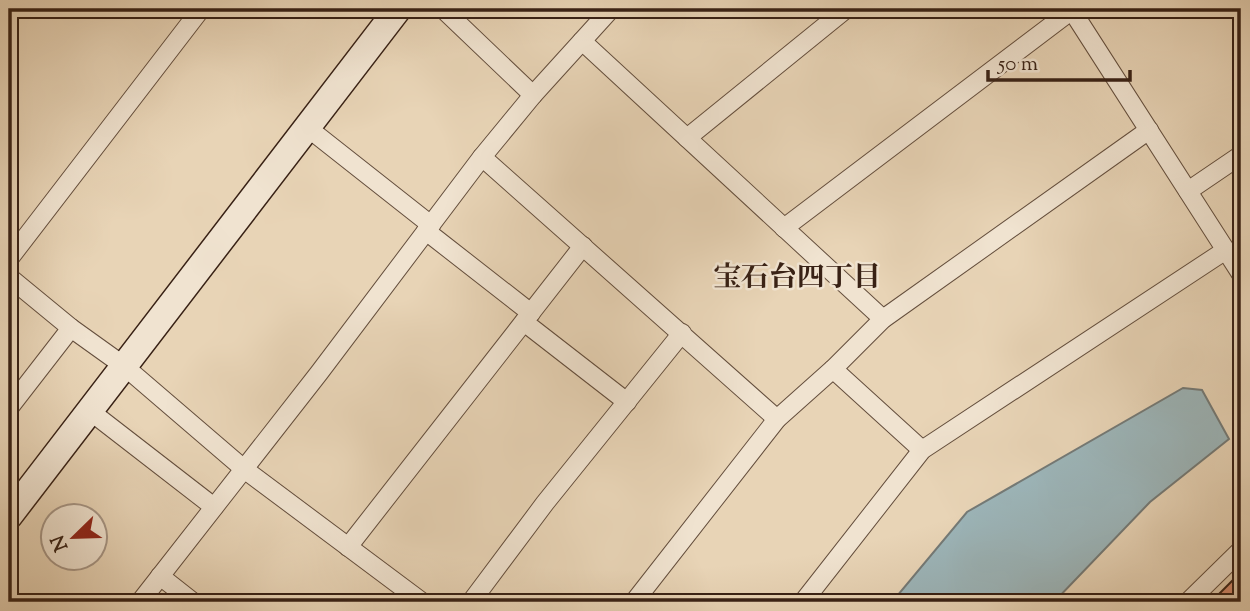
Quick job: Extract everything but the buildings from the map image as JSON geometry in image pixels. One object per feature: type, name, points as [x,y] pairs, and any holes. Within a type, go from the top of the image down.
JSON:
[{"type":"street","points":[[9,14],[13,9]]},
{"type":"street","points":[[9,259],[201,9]]},
{"type":"street","points":[[9,516],[398,9]]},
{"type":"street","points":[[443,9],[533,95]]},
{"type":"street","points":[[140,602],[482,157],[533,95],[611,9]]},
{"type":"street","points":[[687,138],[846,9]]},
{"type":"street","points":[[784,228],[1072,10],[1241,274]]},
{"type":"street","points":[[582,41],[883,319]]},
{"type":"street","points":[[308,128],[428,228],[626,402]]},
{"type":"street","points":[[634,602],[777,419],[883,319],[1150,130]]},
{"type":"street","points":[[1188,191],[1241,155]]},
{"type":"street","points":[[482,157],[777,419]]},
{"type":"street","points":[[348,547],[583,246]]},
{"type":"street","points":[[803,602],[922,450],[1226,250]]},
{"type":"street","points":[[9,277],[71,328],[124,366],[244,469],[422,602]]},
{"type":"street","points":[[9,408],[71,328]]},
{"type":"street","points":[[471,602],[545,503],[682,333]]},
{"type":"street","points":[[833,369],[922,450]]},
{"type":"street","points":[[90,411],[214,507]]},
{"type":"street","points":[[1188,602],[1241,550]]},
{"type":"street","points":[[160,576],[193,602]]},
{"type":"water","points":[[1183,388],[1202,390],[1229,439],[1150,502],[1054,602],[892,602],[967,512]]},
{"type":"district","name":"宝石台四丁目","points":[[797,276]]}]
